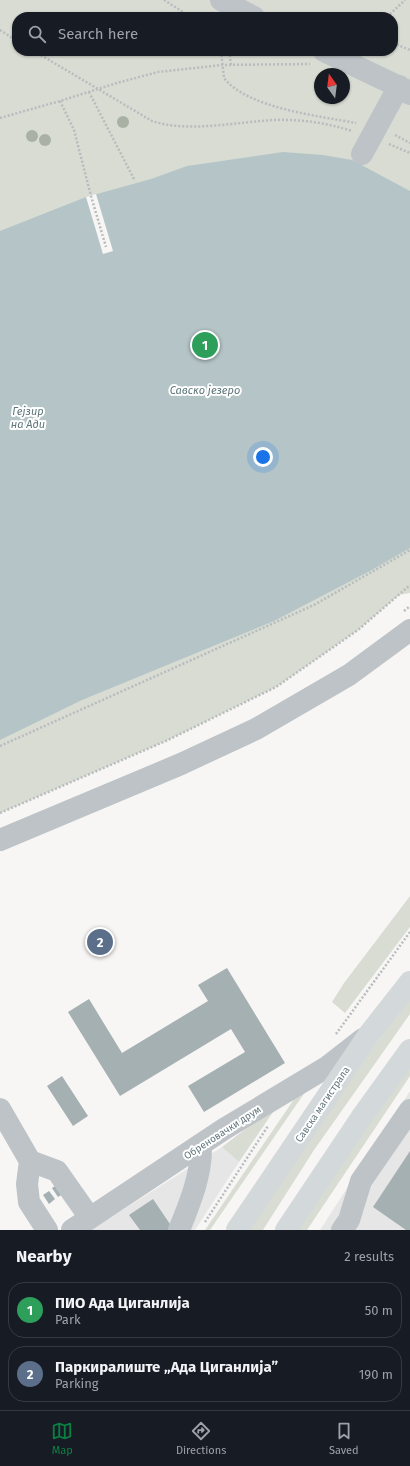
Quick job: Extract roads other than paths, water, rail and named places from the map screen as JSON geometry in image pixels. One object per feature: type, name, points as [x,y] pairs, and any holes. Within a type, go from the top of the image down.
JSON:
[{"type":"main road","name":"Савска магистрала","points":[[237,1230],[370,1033],[410,982]]},
{"type":"main road","points":[[286,1230],[357,1124],[410,1050]]},
{"type":"street","points":[[221,0],[244,12]]},
{"type":"street","points":[[317,57],[406,91],[370,139]]},
{"type":"street","points":[[0,840],[181,764],[256,729],[349,675],[405,623]]},
{"type":"street","name":"Обреновачки друм","points":[[72,1230],[200,1145],[327,1066],[370,1033]]},
{"type":"street","points":[[0,1109],[30,1161],[27,1184],[29,1202],[47,1230]]},
{"type":"street","points":[[342,1230],[349,1220],[361,1181],[410,1110]]},
{"type":"street","points":[[180,1230],[190,1203],[201,1160],[200,1145]]},
{"type":"street","points":[[30,1161],[57,1171],[90,1218]]},
{"type":"water","name":"Савско језеро","points":[[283,152],[323,155],[352,160],[410,191],[410,548],[370,571],[274,621],[82,700],[0,740],[0,231],[86,197],[151,179],[187,166]]},
{"type":"place","name":"ПИО Ада Циганлија","points":[[205,345]]},
{"type":"place","name":"Паркиралиште „Ада Циганлија”","points":[[100,942]]},
{"type":"water label","name":"Гејзир на Ади","points":[[28,417]]}]
